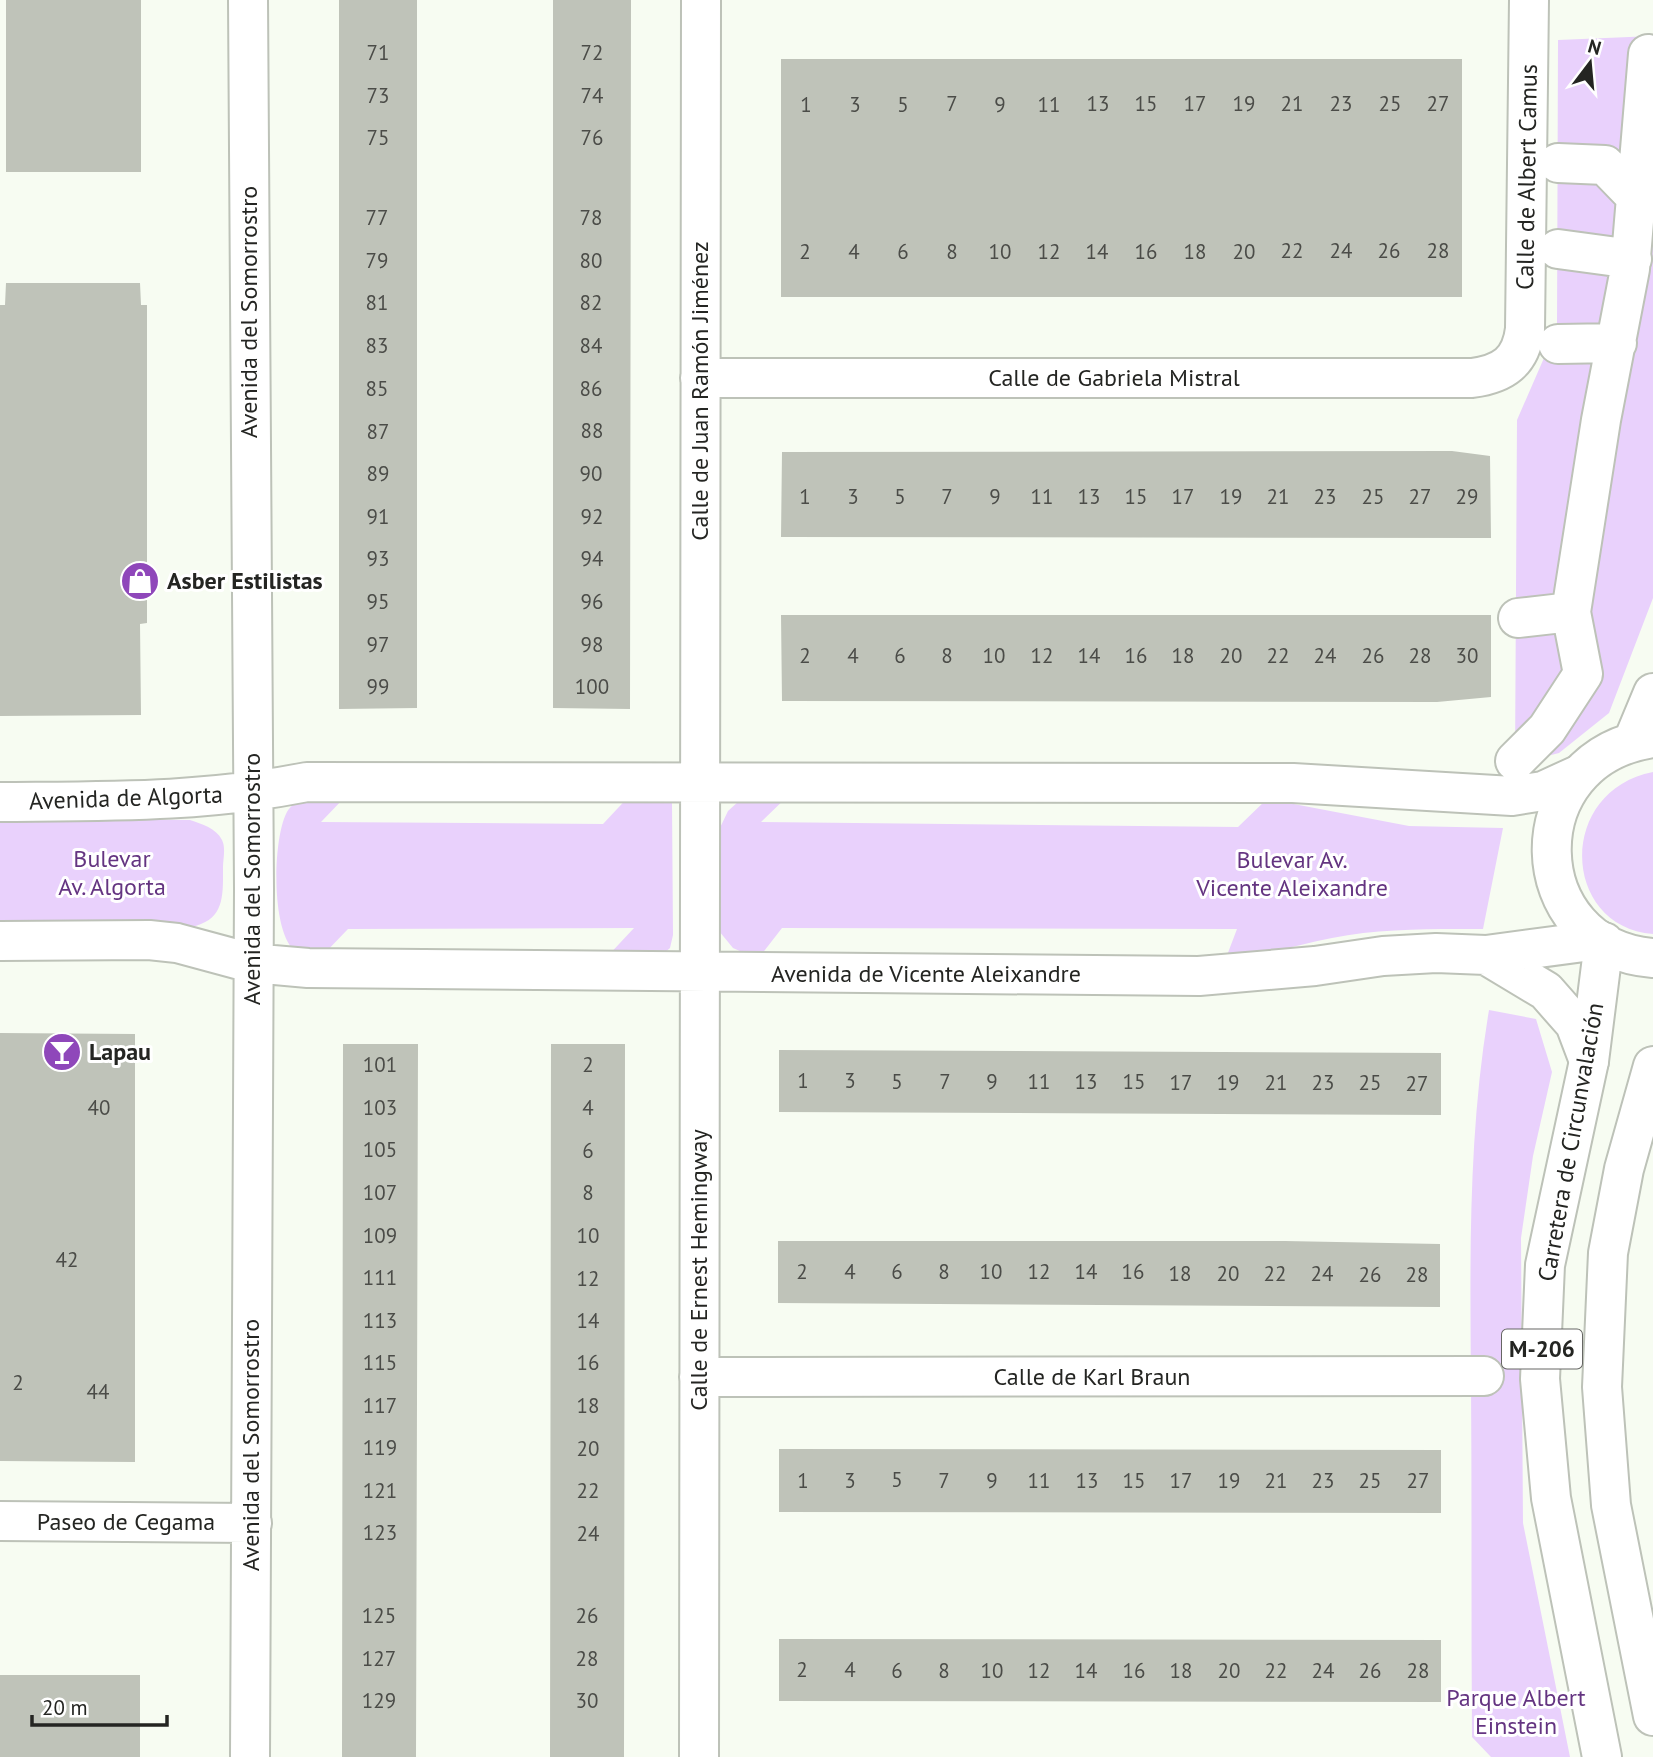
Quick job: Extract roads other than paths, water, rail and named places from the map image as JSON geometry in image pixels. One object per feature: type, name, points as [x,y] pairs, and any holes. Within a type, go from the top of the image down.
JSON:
[{"type":"street","name":"Avenida del Somorrostro","points":[[248,0],[253,793],[250,1757]]},
{"type":"street","name":"Calle de Juan Ramón Jiménez","points":[[699,782],[701,0]]},
{"type":"street","name":"Calle de Albert Camus","points":[[1519,353],[1525,329],[1529,0]]},
{"type":"street","points":[[1515,761],[1547,729],[1583,674],[1571,612],[1632,259],[1648,54]]},
{"type":"street","points":[[1558,163],[1605,165],[1637,198]]},
{"type":"street","points":[[1559,250],[1632,259]]},
{"type":"street","points":[[1558,344],[1617,343]]},
{"type":"street","name":"Calle de Gabriela Mistral","points":[[700,379],[1472,378],[1494,375],[1508,368],[1519,353]]},
{"type":"street","points":[[1518,618],[1571,612]]},
{"type":"street","points":[[253,793],[307,782],[1293,783],[1512,796],[1543,791],[1578,775],[1613,748],[1643,740],[1653,693]]},
{"type":"street","points":[[1578,775],[1555,816],[1552,862],[1567,906],[1601,941],[1619,950],[1653,958]]},
{"type":"street","name":"Calle de Ernest Hemingway","points":[[699,782],[699,1757]]},
{"type":"street","name":"Avenida de Algorta","points":[[0,802],[177,801],[253,793]]},
{"type":"street","points":[[0,941],[149,940],[177,943],[251,962]]},
{"type":"street","name":"Avenida de Vicente Aleixandre","points":[[251,962],[308,968],[1199,976],[1315,967],[1383,956],[1436,953],[1486,955],[1601,941]]},
{"type":"street","name":"Carretera de Circunvalación","points":[[1601,941],[1589,1061],[1545,1265],[1540,1379],[1551,1497],[1602,1757]]},
{"type":"street","points":[[1486,955],[1546,992],[1575,1024],[1589,1061]]},
{"type":"street","name":"M-206","points":[[1653,1066],[1624,1169],[1608,1253],[1602,1387],[1611,1505],[1653,1716]]},
{"type":"street","name":"Calle de Karl Braun","points":[[699,1377],[1484,1376]]},
{"type":"street","name":"Paseo de Cegama","points":[[0,1521],[252,1523]]},
{"type":"place","name":"Asber Estilistas","points":[[140,581]]},
{"type":"place","name":"Lapau","points":[[62,1052]]},
{"type":"park label","name":"Bulevar Av. Algorta","points":[[112,873]]},
{"type":"park label","name":"Bulevar Av. Vicente Aleixandre","points":[[1292,874]]},
{"type":"park label","name":"Parque Albert Einstein","points":[[1516,1712]]}]
